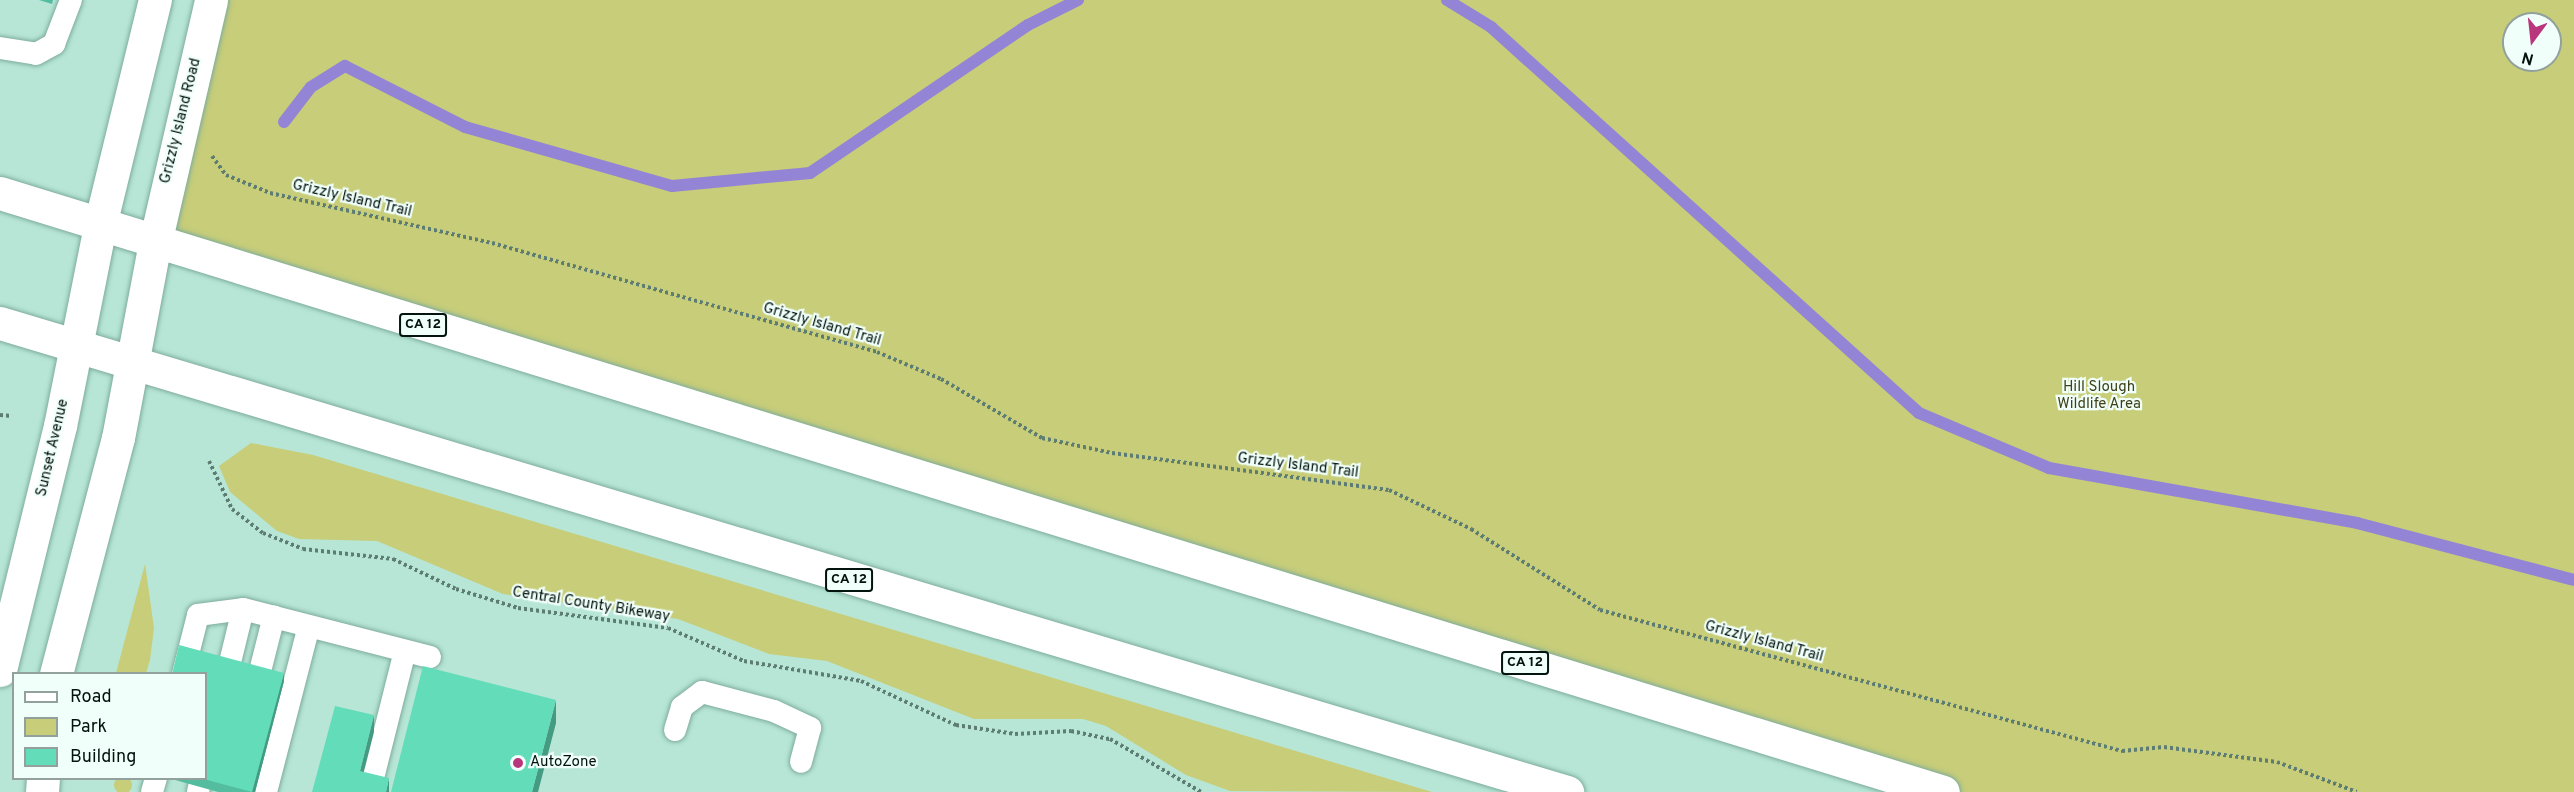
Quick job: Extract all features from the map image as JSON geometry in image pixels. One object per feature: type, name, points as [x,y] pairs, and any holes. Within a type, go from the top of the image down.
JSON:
[{"type":"main road","points":[[100,225],[155,0]]},
{"type":"main road","name":"Grizzly Island Road","points":[[155,243],[212,0]]},
{"type":"main road","name":"CA 12","points":[[0,193],[155,243],[1943,792]]},
{"type":"main road","name":"Sunset Avenue","points":[[0,670],[76,346],[100,225]]},
{"type":"main road","points":[[57,672],[118,438],[155,243]]},
{"type":"main road","name":"CA 12","points":[[0,323],[1567,792]]},
{"type":"lane","points":[[0,48],[36,54],[54,44],[71,0]]},
{"type":"lane","points":[[219,707],[243,609]]},
{"type":"lane","points":[[184,672],[198,615],[243,609],[430,657]]},
{"type":"lane","points":[[248,715],[274,616]]},
{"type":"lane","points":[[266,792],[309,626]]},
{"type":"lane","points":[[370,790],[405,651]]},
{"type":"lane","points":[[675,730],[682,707],[702,692],[774,711],[810,728],[801,762]]},
{"type":"path","name":"Grizzly Island Trail","points":[[226,175],[270,193],[492,243],[877,352],[941,379],[1042,438],[1112,453],[1389,490],[1471,529],[1600,610],[2122,751],[2164,747],[2277,762],[2357,792]]},
{"type":"path","points":[[0,415],[12,416]]},
{"type":"path","name":"Central County Bikeway","points":[[209,462],[232,509],[263,533],[303,549],[393,559],[456,589],[518,608],[668,628],[744,661],[861,681],[956,725],[1015,734],[1071,731],[1110,739],[1201,792]]},
{"type":"green space","name":"Hill Slough Wildlife Area","points":[[211,0],[2574,0],[2574,792],[1943,792],[155,243]]},
{"type":"green space","points":[[251,443],[313,455],[1432,792],[1230,791],[1186,775],[1106,726],[1083,719],[974,719],[827,661],[769,654],[678,619],[503,594],[377,541],[299,539],[277,531],[230,492],[219,466]]},
{"type":"green space","points":[[145,564],[154,628],[150,660],[146,672],[116,672]]},
{"type":"green space","points":[[116,780],[130,780],[131,788],[126,793],[117,791],[114,785]]},
{"type":"building","points":[[179,645],[284,673],[252,792],[207,780],[207,672],[172,672]]},
{"type":"building","points":[[423,666],[556,700],[532,792],[391,792]]},
{"type":"building","points":[[335,706],[374,715],[360,771],[389,778],[386,792],[312,792]]},
{"type":"waterway","points":[[284,122],[311,87],[345,66],[465,127],[672,186],[810,173],[1028,25],[1078,0]]},
{"type":"waterway","points":[[1447,0],[1491,27],[1919,413],[2049,468],[2357,523],[2574,580]]},
{"type":"place","name":"AutoZone","points":[[518,763]]}]
